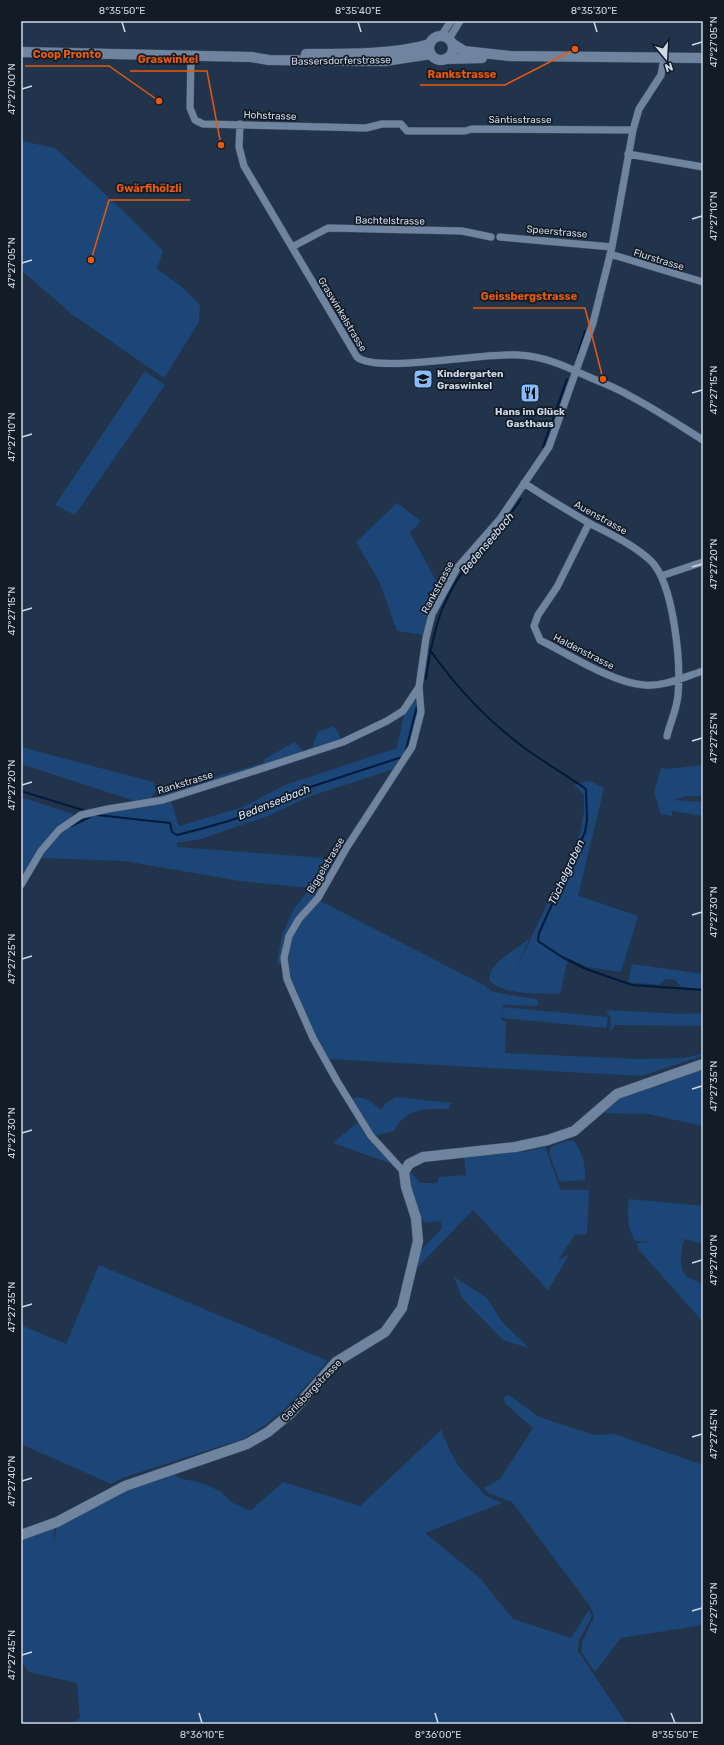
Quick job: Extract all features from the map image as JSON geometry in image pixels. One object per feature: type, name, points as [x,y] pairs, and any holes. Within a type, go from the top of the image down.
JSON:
[{"type":"main road","points":[[510,56],[464,51],[448,39],[434,38],[430,44],[431,54],[438,60],[510,56],[703,58]]},
{"type":"main road","points":[[445,60],[452,54],[448,39]]},
{"type":"main road","name":"Bassersdorferstrasse","points":[[251,57],[272,54],[395,51],[412,49],[430,44]]},
{"type":"main road","name":"Bassersdorferstrasse","points":[[21,52],[251,57],[269,60],[369,61],[385,61],[431,54]]},
{"type":"main road","points":[[404,1172],[409,1164],[423,1157],[515,1148],[548,1140],[574,1130],[617,1094],[703,1064]]},
{"type":"main road","name":"Gerlisbergstrasse","points":[[21,1535],[57,1522],[125,1486],[247,1444],[268,1432],[291,1413],[336,1362],[385,1332],[402,1308],[418,1241],[416,1218],[406,1187],[404,1172]]},
{"type":"street","points":[[448,39],[451,21]]},
{"type":"street","points":[[448,39],[460,21]]},
{"type":"street","name":"Hohstrasse","points":[[191,56],[190,108],[192,116],[198,122],[203,124],[366,128],[382,124],[401,124],[407,131]]},
{"type":"street","name":"Rankstrasse","points":[[21,885],[41,851],[59,830],[81,815],[163,800],[343,742],[387,721],[403,711],[419,687],[426,638],[432,614],[457,568],[500,519],[549,447],[593,323],[611,251],[628,154],[639,109],[661,75],[664,58]]},
{"type":"street","name":"Graswinkelstrasse","points":[[240,124],[239,148],[242,162],[357,358],[364,362],[400,363],[495,355],[520,355],[553,362],[631,396],[703,440]]},
{"type":"street","name":"Säntisstrasse","points":[[407,131],[465,131],[472,129],[633,130]]},
{"type":"street","points":[[628,154],[703,167]]},
{"type":"street","name":"Bachtelstrasse","points":[[292,247],[328,228],[462,232],[492,236]]},
{"type":"street","name":"Speerstrasse","points":[[500,237],[611,251]]},
{"type":"street","name":"Flurstrasse","points":[[611,251],[703,282]]},
{"type":"street","name":"Auenstrasse","points":[[524,483],[589,523],[626,543],[646,557],[661,576],[668,596],[680,669],[678,697],[667,736]]},
{"type":"street","name":"Haldenstrasse","points":[[589,523],[557,587],[538,615],[534,626],[540,640],[614,677],[644,685],[679,679],[703,671]]},
{"type":"street","points":[[661,576],[703,562]]},
{"type":"street","name":"Biggelstrasse","points":[[404,1172],[371,1136],[337,1081],[313,1038],[293,993],[286,971],[284,958],[289,936],[299,919],[318,898],[382,792],[399,769],[412,747],[421,712],[419,687]]},
{"type":"shaded area","points":[[21,138],[26,142],[55,148],[120,208],[163,251],[157,269],[182,287],[200,305],[199,322],[164,378],[73,315],[21,270]]},
{"type":"shaded area","points":[[145,371],[165,385],[75,515],[55,505]]},
{"type":"shaded area","points":[[397,503],[421,521],[410,533],[439,586],[433,599],[424,635],[397,631],[379,581],[356,542]]},
{"type":"shaded area","points":[[418,697],[417,716],[413,734],[397,768],[308,797],[268,816],[201,839],[177,843],[177,847],[337,859],[316,896],[297,918],[282,962],[277,964],[282,935],[294,909],[310,888],[240,881],[124,861],[41,858],[63,832],[74,825],[100,814],[115,810],[171,801],[179,826],[243,807],[285,785],[397,748],[404,715]]},
{"type":"shaded area","points":[[334,726],[342,740],[311,751],[318,732]]},
{"type":"shaded area","points":[[295,742],[305,753],[162,798],[158,792],[263,763],[266,758]]},
{"type":"shaded area","points":[[21,747],[153,782],[156,790],[150,800],[138,802],[21,764]]},
{"type":"shaded area","points":[[703,765],[703,796],[687,796],[673,800],[703,802],[703,816],[672,811],[672,816],[661,814],[654,792],[661,768],[668,769]]},
{"type":"shaded area","points":[[590,781],[604,788],[578,896],[638,916],[621,972],[587,967],[568,958],[560,994],[522,993],[503,989],[489,980],[494,966],[530,937],[515,972],[580,834],[584,812],[584,795],[574,784]]},
{"type":"shaded area","points":[[21,797],[73,814],[73,819],[57,829],[21,881]]},
{"type":"shaded area","points":[[320,901],[484,985],[493,992],[537,999],[538,1006],[503,1005],[501,1019],[506,1022],[505,1053],[638,1059],[685,1058],[703,1053],[703,1056],[641,1076],[328,1059],[305,1016],[292,981],[289,964],[289,949],[295,930]]},
{"type":"shaded area","points":[[632,964],[703,974],[703,989],[681,987],[675,980],[666,979],[658,985],[628,982]]},
{"type":"shaded area","points":[[503,1007],[608,1017],[606,1028],[502,1018]]},
{"type":"shaded area","points":[[606,1010],[682,1014],[703,1013],[703,1026],[615,1025],[610,1032],[611,1019]]},
{"type":"shaded area","points":[[703,1068],[703,1126],[648,1114],[601,1113],[619,1096]]},
{"type":"shaded area","points":[[357,1097],[369,1100],[381,1110],[386,1103],[396,1097],[451,1103],[448,1109],[431,1109],[410,1113],[399,1123],[394,1131],[373,1135],[351,1099]]},
{"type":"shaded area","points":[[358,1122],[366,1136],[392,1164],[333,1143]]},
{"type":"shaded area","points":[[566,1141],[574,1141],[581,1154],[585,1168],[585,1179],[583,1180],[560,1182],[549,1153],[551,1147]]},
{"type":"shaded area","points":[[545,1147],[561,1190],[589,1190],[587,1234],[575,1235],[558,1260],[569,1255],[548,1290],[473,1210],[417,1268],[420,1251],[442,1228],[441,1221],[426,1223],[417,1212],[411,1199],[408,1169],[420,1183],[437,1183],[439,1177],[466,1175],[464,1157],[525,1150],[524,1152]]},
{"type":"shaded area","points":[[629,1199],[703,1206],[703,1244],[684,1239],[681,1264],[682,1269],[688,1277],[703,1284],[703,1322],[639,1250],[637,1243],[652,1242],[635,1241],[630,1231],[628,1221]]},
{"type":"shaded area","points":[[99,1265],[328,1361],[287,1407],[264,1426],[243,1439],[122,1478],[111,1484],[21,1444],[21,1325],[66,1344]]},
{"type":"shaded area","points":[[454,1277],[487,1298],[502,1322],[529,1348],[503,1340],[462,1298]]},
{"type":"shaded area","points":[[509,1395],[539,1417],[594,1435],[614,1434],[703,1465],[703,1625],[621,1638],[595,1672],[582,1653],[582,1643],[594,1617],[590,1606],[512,1502],[488,1493],[484,1488],[500,1479],[533,1428],[505,1403],[504,1397]]},
{"type":"shaded area","points":[[441,1430],[459,1467],[486,1496],[502,1503],[425,1533],[479,1577],[513,1619],[571,1638],[589,1610],[592,1616],[579,1640],[577,1652],[580,1654],[627,1724],[70,1724],[80,1718],[77,1683],[29,1672],[21,1661],[21,1539],[54,1526],[54,1543],[57,1522],[167,1470],[181,1479],[199,1482],[220,1491],[233,1503],[250,1511],[283,1482],[360,1506]]},
{"type":"waterway","name":"Bedenseebach","points":[[578,353],[585,331]]},
{"type":"waterway","name":"Bedenseebach","points":[[543,447],[567,379]]},
{"type":"waterway","name":"Bedenseebach","points":[[426,679],[437,625],[449,595],[467,565],[521,499]]},
{"type":"waterway","name":"Tüchelgraben","points":[[430,650],[461,690],[496,725],[530,752],[586,789],[587,820],[585,832],[539,933],[538,941],[562,957],[586,969],[632,985],[703,990]]},
{"type":"waterway","name":"Bedenseebach","points":[[406,750],[417,706]]},
{"type":"waterway","name":"Bedenseebach","points":[[97,815],[170,823],[172,832],[177,835],[235,819],[276,802],[289,794],[402,757]]},
{"type":"waterway","name":"Bedenseebach","points":[[21,791],[86,811]]},
{"type":"waterway","points":[[71,826],[90,817]]},
{"type":"place","name":"Rankstrasse","points":[[575,49]]},
{"type":"place","name":"Coop Pronto","points":[[159,101]]},
{"type":"place","name":"Graswinkel","points":[[221,145]]},
{"type":"place","name":"Gwärfihölzli","points":[[91,260]]},
{"type":"place","name":"Kindergarten Graswinkel","points":[[423,379]]},
{"type":"place","name":"Geissbergstrasse","points":[[603,379]]},
{"type":"place","name":"Hans im Glück Gasthaus","points":[[530,393]]}]
